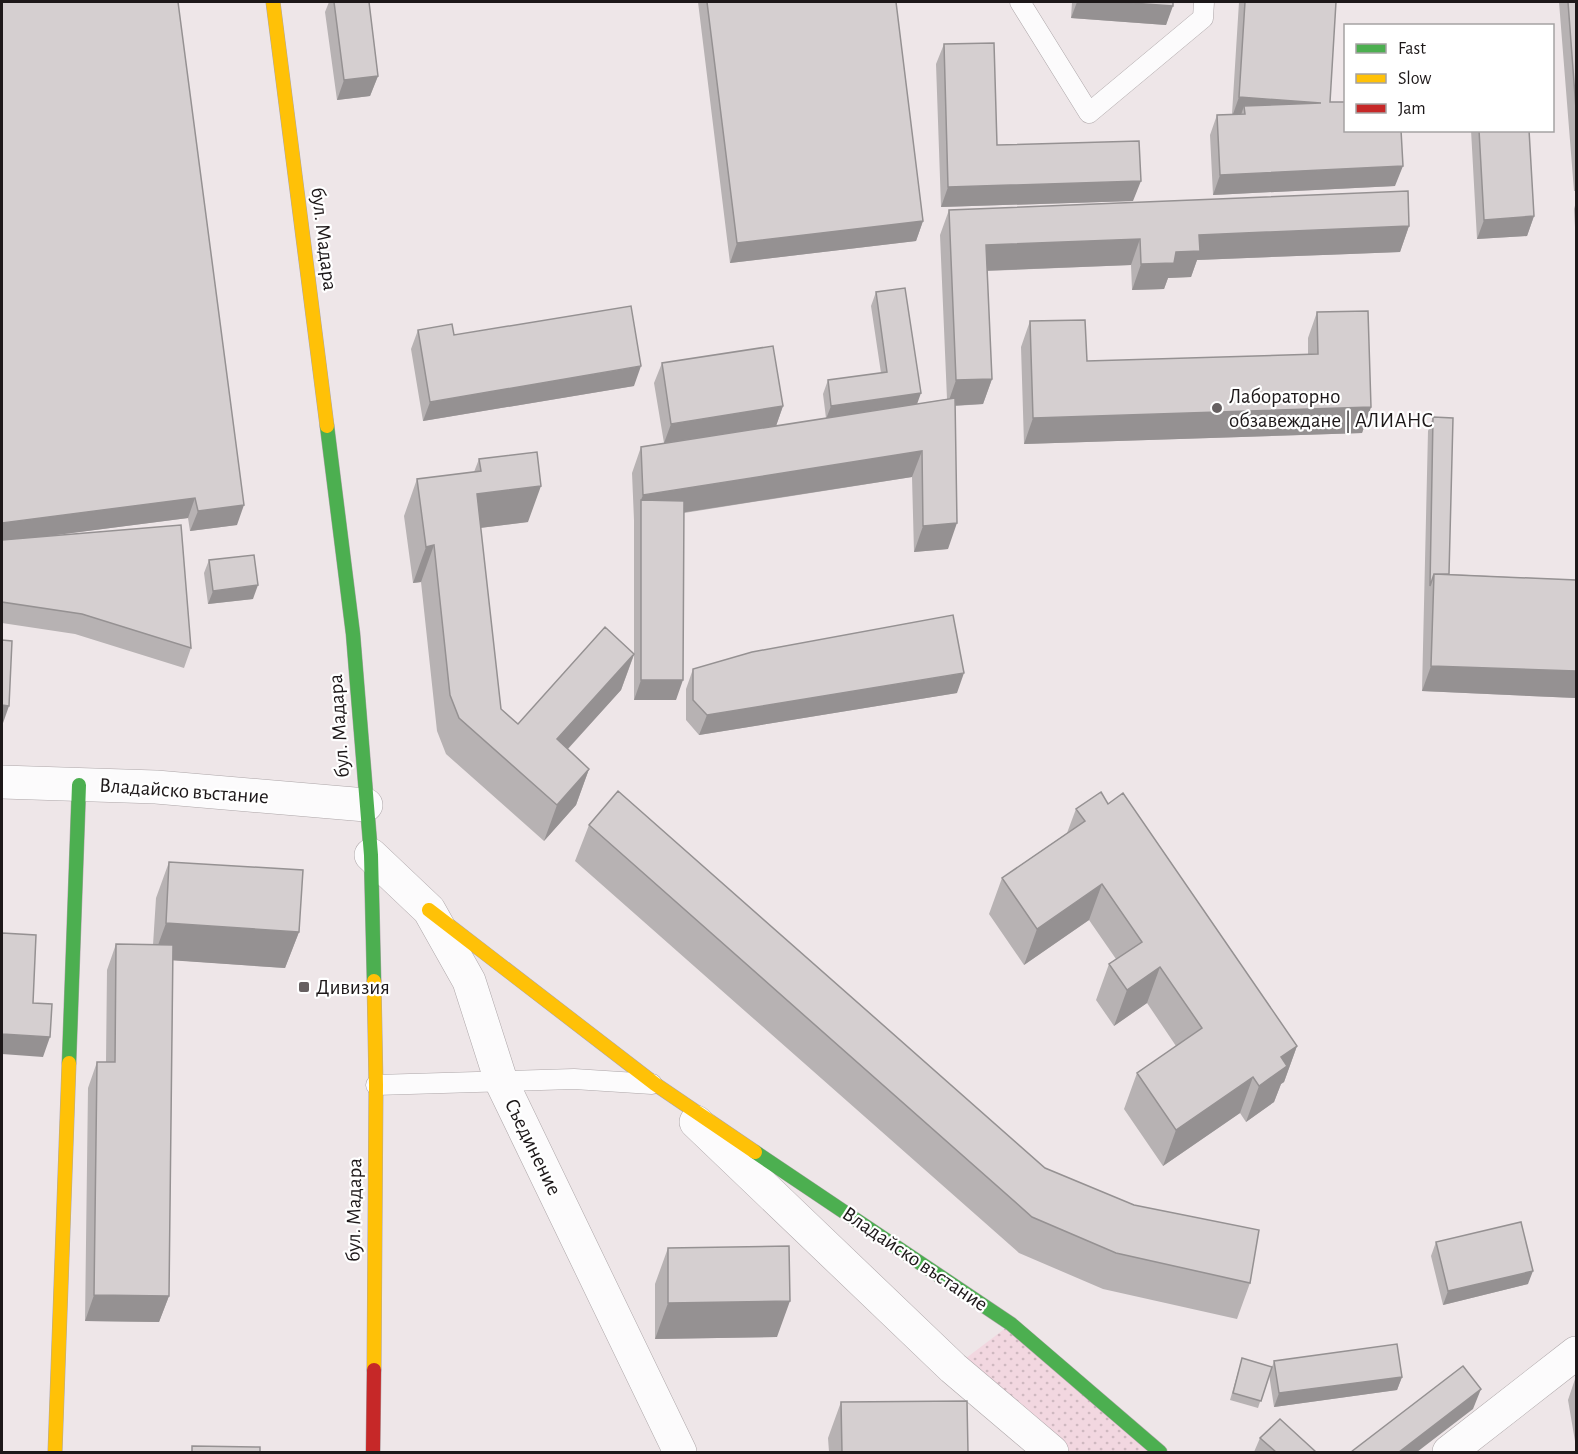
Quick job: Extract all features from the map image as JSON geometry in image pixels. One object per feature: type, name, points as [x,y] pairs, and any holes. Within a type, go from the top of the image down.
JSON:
[{"type":"street","name":"бул. Мадара","points":[[273,2],[353,634],[370,855],[376,1085],[373,1452]]},
{"type":"street","name":"Владайско въстание","points":[[2,782],[156,787],[366,805]]},
{"type":"street","points":[[55,1452],[79,785]]},
{"type":"street","name":"Съединение","points":[[370,855],[429,910],[469,981],[501,1081],[680,1452]]},
{"type":"street","name":"Владайско въстание","points":[[429,910],[655,1084],[1011,1323],[1160,1452]]},
{"type":"street","name":"Владайско въстание","points":[[655,1084],[953,1368],[1052,1452]]},
{"type":"street","points":[[1449,1452],[1576,1353]]},
{"type":"lane","points":[[1020,2],[1089,113],[1203,18],[1204,2]]},
{"type":"lane","points":[[376,1085],[574,1078],[655,1084]]},
{"type":"shaded area","points":[[1011,1324],[1161,1452],[1052,1452],[953,1368]]},
{"type":"building","points":[[2,2],[178,2],[244,505],[198,511],[195,498],[2,523]]},
{"type":"building","points":[[334,2],[369,2],[378,76],[344,80]]},
{"type":"building","points":[[707,2],[896,2],[923,221],[737,243]]},
{"type":"building","points":[[1118,2],[1173,2],[1173,6]]},
{"type":"building","points":[[1245,2],[1336,2],[1330,102],[1344,102],[1344,132],[1401,132],[1403,166],[1220,175],[1217,115],[1245,114],[1244,106],[1321,103],[1239,97]]},
{"type":"building","points":[[1568,2],[1576,2],[1576,109]]},
{"type":"building","points":[[994,43],[997,145],[1139,141],[1141,181],[948,187],[944,44]]},
{"type":"building","points":[[1479,132],[1529,132],[1534,216],[1484,220]]},
{"type":"building","points":[[1408,191],[1409,226],[1199,235],[1200,251],[1176,252],[1174,263],[1141,264],[1140,239],[986,245],[992,379],[956,380],[949,210]]},
{"type":"building","points":[[905,288],[921,393],[831,406],[828,380],[887,372],[876,292]]},
{"type":"building","points":[[631,306],[641,366],[430,402],[418,330],[452,324],[454,335]]},
{"type":"building","points":[[1368,311],[1371,407],[1033,418],[1030,321],[1085,320],[1087,361],[1318,354],[1317,312]]},
{"type":"building","points":[[773,346],[783,406],[671,424],[662,363]]},
{"type":"building","points":[[955,398],[957,523],[923,526],[922,451],[643,495],[641,447]]},
{"type":"building","points":[[1433,417],[1453,418],[1449,574],[1434,574],[1430,586]]},
{"type":"building","points":[[537,452],[541,486],[477,494],[501,709],[518,724],[605,627],[634,654],[557,739],[589,769],[557,805],[459,718],[450,695],[434,545],[426,547],[417,479],[481,471],[479,459]]},
{"type":"building","points":[[641,500],[684,501],[683,680],[641,680]]},
{"type":"building","points":[[181,525],[191,648],[82,614],[2,602],[2,540]]},
{"type":"building","points":[[254,555],[258,585],[213,591],[209,560]]},
{"type":"building","points":[[1434,574],[1576,580],[1576,671],[1431,666]]},
{"type":"building","points":[[953,615],[964,673],[707,715],[693,700],[693,669],[752,652]]},
{"type":"building","points":[[2,640],[12,641],[9,706],[2,705]]},
{"type":"building","points":[[618,791],[1045,1168],[1134,1205],[1259,1230],[1250,1283],[1116,1253],[1032,1217],[589,825]]},
{"type":"building","points":[[1101,792],[1108,804],[1123,793],[1297,1046],[1281,1057],[1287,1066],[1259,1086],[1253,1077],[1176,1130],[1137,1073],[1202,1028],[1160,967],[1127,990],[1109,964],[1142,942],[1102,884],[1037,929],[1002,878],[1085,821],[1076,809]]},
{"type":"building","points":[[169,862],[303,870],[299,932],[166,923]]},
{"type":"building","points":[[2,933],[36,935],[33,1003],[52,1004],[50,1037],[2,1034]]},
{"type":"building","points":[[116,944],[173,945],[169,1296],[94,1295],[97,1062],[115,1062]]},
{"type":"building","points":[[1521,1222],[1533,1271],[1448,1291],[1436,1242]]},
{"type":"building","points":[[789,1246],[790,1301],[668,1303],[668,1248]]},
{"type":"building","points":[[1397,1344],[1402,1377],[1279,1393],[1274,1361]]},
{"type":"building","points":[[1242,1358],[1272,1367],[1261,1401],[1233,1393]]},
{"type":"building","points":[[1463,1366],[1481,1389],[1399,1452],[1351,1452]]},
{"type":"building","points":[[967,1401],[968,1452],[842,1452],[841,1402]]},
{"type":"building","points":[[1280,1419],[1316,1452],[1276,1452],[1260,1438]]},
{"type":"building","points":[[192,1446],[260,1447],[260,1452],[192,1452]]},
{"type":"traffic: fast","points":[[327,426],[353,634],[371,855],[374,981]]},
{"type":"traffic: fast","points":[[69,1063],[79,785]]},
{"type":"traffic: fast","points":[[755,1152],[1011,1324],[1160,1452]]},
{"type":"traffic: slow","points":[[273,2],[327,426]]},
{"type":"traffic: slow","points":[[429,910],[655,1084],[755,1152]]},
{"type":"traffic: slow","points":[[374,981],[376,1085],[374,1370]]},
{"type":"traffic: slow","points":[[55,1452],[69,1063]]},
{"type":"traffic: jam","points":[[373,1452],[374,1370]]},
{"type":"place","name":"Лабораторно обзавеждане | АЛИАНС","points":[[1217,408]]},
{"type":"place","name":"Дивизия","points":[[304,987]]}]
